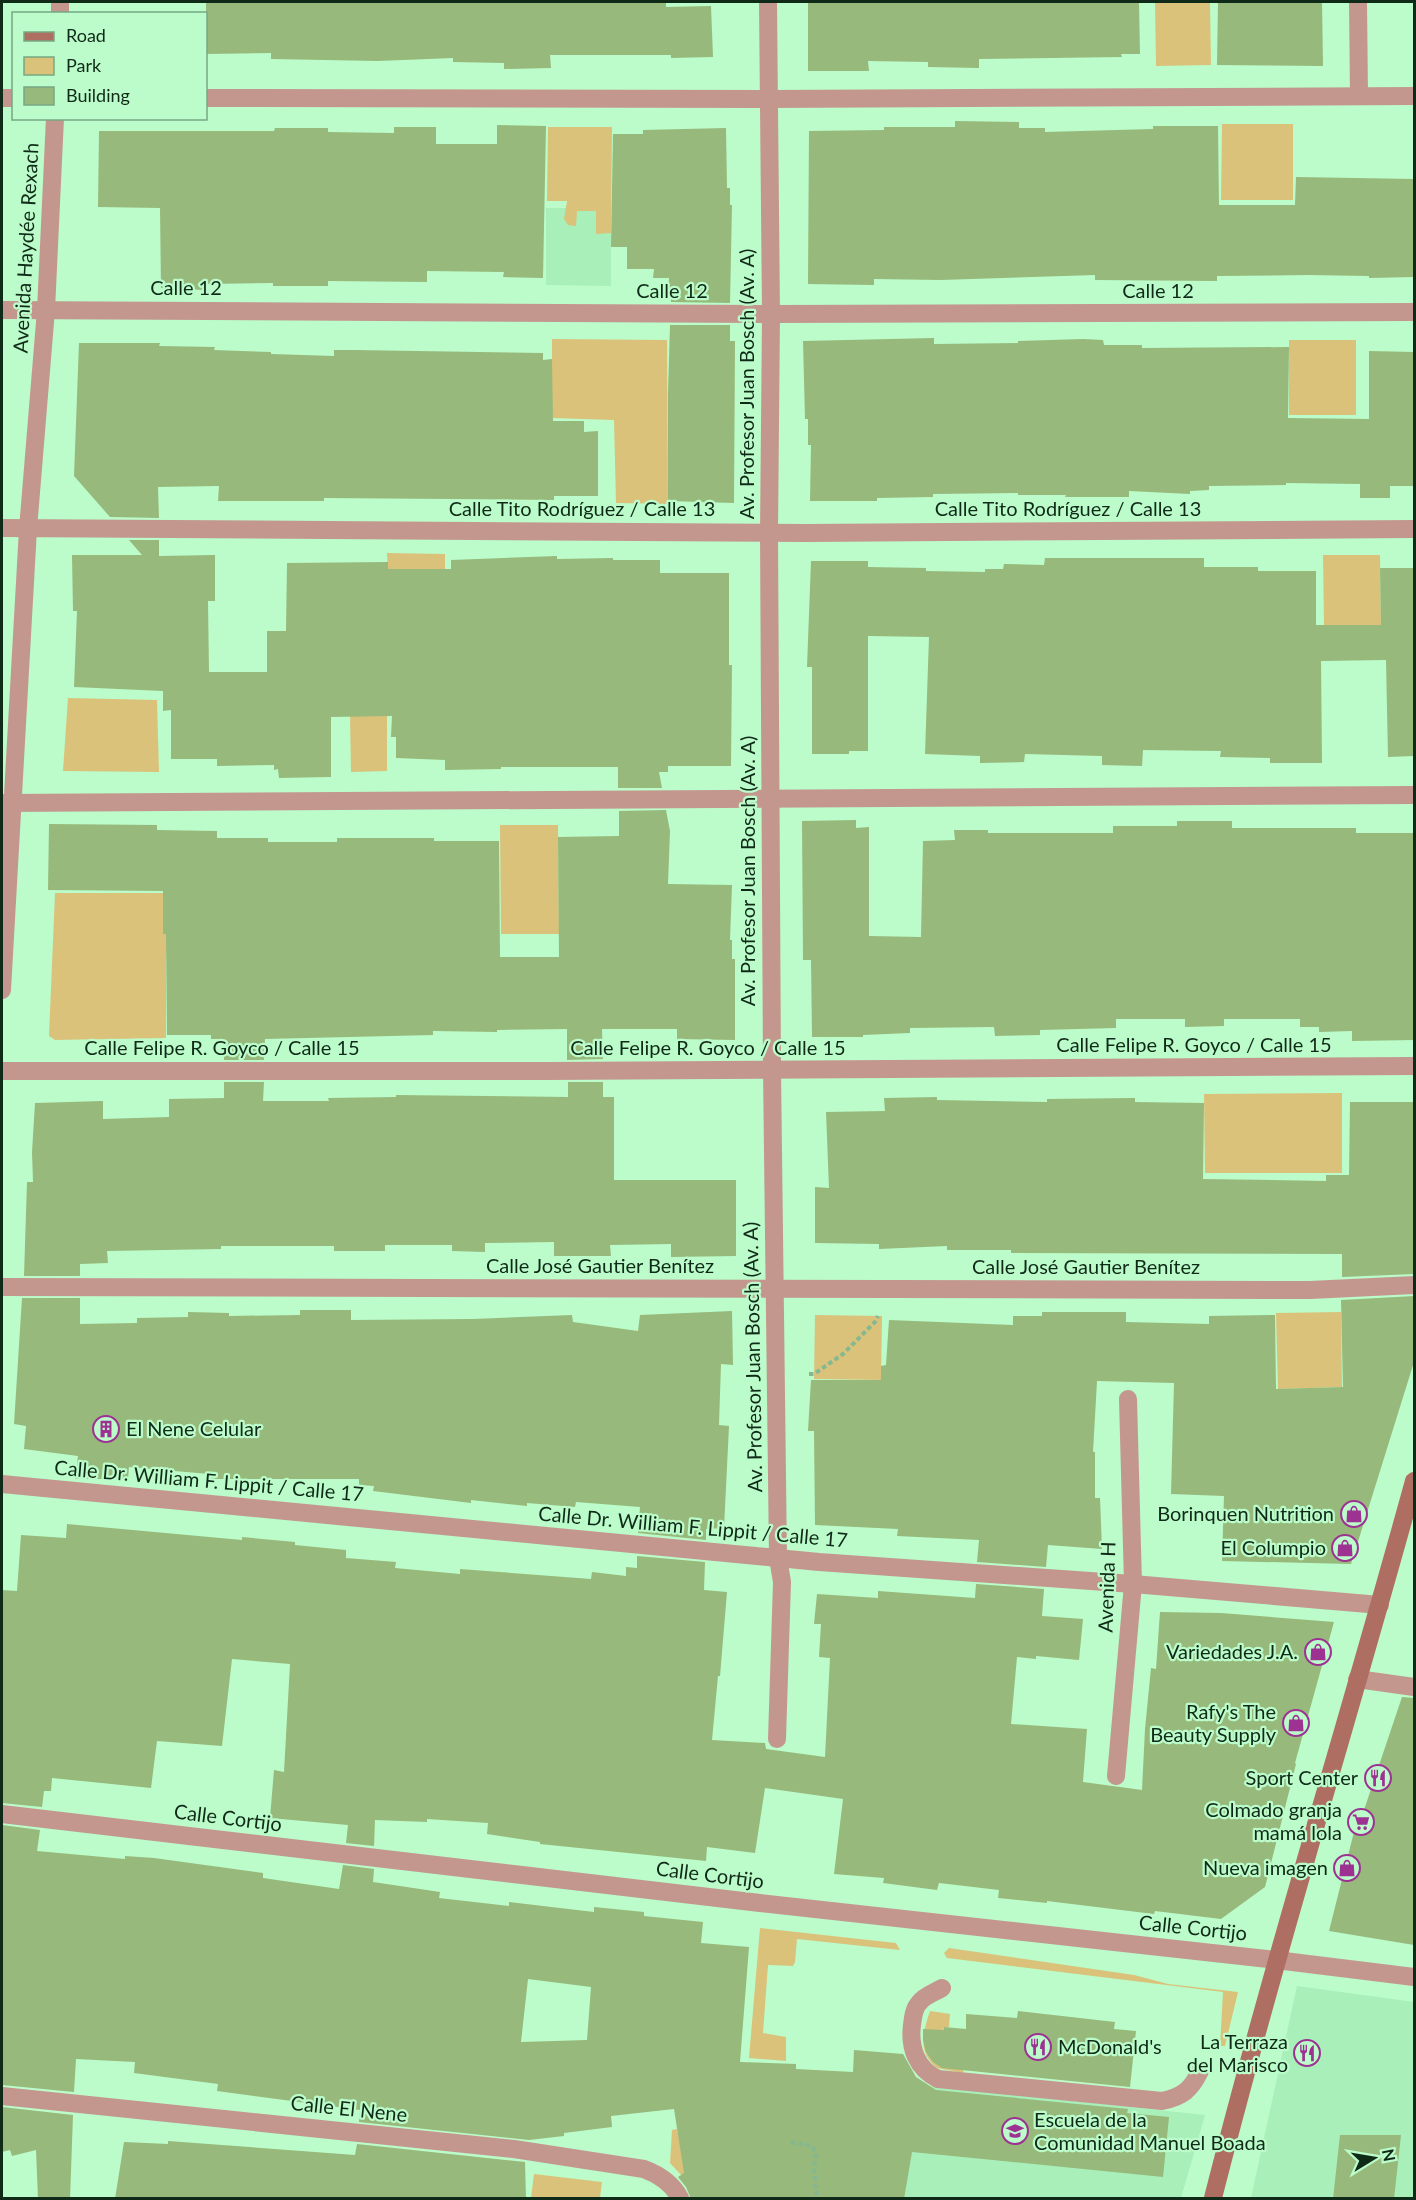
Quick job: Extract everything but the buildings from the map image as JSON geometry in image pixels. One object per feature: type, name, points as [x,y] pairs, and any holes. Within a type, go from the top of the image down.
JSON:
[{"type":"street","name":"Av. Profesor Juan Bosch (Av. A)","points":[[768,2],[771,314],[769,533],[772,1070],[778,1558],[782,1582],[777,1739]]},
{"type":"street","points":[[1358,2],[1359,95]]},
{"type":"street","points":[[207,98],[768,99],[1414,96]]},
{"type":"street","name":"Avenida Haydée Rexach","points":[[2,990],[8,803],[46,310],[55,120]]},
{"type":"street","name":"Calle 12","points":[[2,310],[771,314],[1414,312]]},
{"type":"street","name":"Calle Tito Rodríguez / Calle 13","points":[[2,528],[769,533],[1414,529]]},
{"type":"street","points":[[8,803],[329,803],[1414,795]]},
{"type":"street","name":"Calle Felipe R. Goyco / Calle 15","points":[[2,1071],[1414,1066]]},
{"type":"street","name":"Calle José Gautier Benítez","points":[[2,1287],[1310,1290],[1414,1285]]},
{"type":"street","name":"Avenida H","points":[[1116,1776],[1133,1584],[1128,1399]]},
{"type":"street","points":[[1213,2199],[1243,2078],[1276,1960],[1414,1482]]},
{"type":"street","name":"Calle Dr. William F. Lippit / Calle 17","points":[[2,1484],[819,1562],[1133,1584],[1380,1605]]},
{"type":"street","points":[[1357,1679],[1414,1687]]},
{"type":"street","name":"Calle Cortijo","points":[[2,1814],[748,1902],[1414,1977]]},
{"type":"street","points":[[920,1985],[911,2034],[915,2055],[929,2075],[938,2079],[1162,2101],[1178,2098],[1189,2089],[1200,2072]]},
{"type":"street","points":[[916,2007],[926,1996],[942,1988]]},
{"type":"street","name":"Calle El Nene","points":[[2,2096],[514,2149],[644,2169],[670,2183],[680,2199]]},
{"type":"path","points":[[809,1374],[814,1374],[832,1362],[855,1343],[876,1320],[878,1307]]},
{"type":"path","points":[[791,2142],[812,2146],[816,2154],[814,2167],[817,2199]]},
{"type":"shaded area","points":[[546,208],[611,208],[611,286],[546,285]]},
{"type":"shaded area","points":[[1297,1986],[1414,2002],[1414,2198],[1251,2198]]},
{"type":"shaded area","name":"Escuela de la Comunidad Manuel Boada","points":[[836,2076],[1205,2115],[1181,2198],[824,2198]]},
{"type":"green space","points":[[1155,2],[1210,2],[1211,65],[1156,66]]},
{"type":"green space","points":[[1222,124],[1293,124],[1293,200],[1221,200]]},
{"type":"green space","points":[[548,127],[612,127],[611,233],[596,234],[596,211],[577,211],[576,226],[568,225],[564,219],[567,201],[547,201]]},
{"type":"green space","points":[[552,339],[667,340],[668,504],[616,503],[614,420],[552,418]]},
{"type":"green space","points":[[1289,340],[1356,340],[1356,415],[1289,415]]},
{"type":"green space","points":[[387,553],[445,554],[445,612],[431,569],[388,569]]},
{"type":"green space","points":[[1323,555],[1380,555],[1381,625],[1324,625]]},
{"type":"green space","points":[[68,698],[157,700],[159,772],[63,771]]},
{"type":"green space","points":[[350,716],[387,716],[387,771],[351,772]]},
{"type":"green space","points":[[500,825],[558,825],[559,934],[501,934]]},
{"type":"green space","points":[[55,893],[163,893],[164,934],[210,934],[166,953],[166,1038],[55,1040],[49,1036]]},
{"type":"green space","points":[[1342,1093],[1342,1173],[1205,1173],[1204,1094]]},
{"type":"green space","points":[[1341,1312],[1342,1387],[1278,1389],[1276,1313]]},
{"type":"green space","points":[[815,1315],[882,1316],[881,1380],[814,1379]]},
{"type":"green space","points":[[760,1928],[896,1943],[900,1950],[797,1939],[793,1966],[768,1965],[763,2033],[786,2037],[786,2061],[749,2058]]},
{"type":"green space","points":[[949,1948],[1134,1975],[1168,1984],[1238,1992],[1225,2046],[1220,2046],[1223,1992],[947,1958],[944,1953]]},
{"type":"green space","points":[[930,2011],[950,2014],[949,2027],[944,2027],[940,2060],[965,2063],[963,2073],[937,2068],[926,2055],[923,2041]]},
{"type":"green space","points":[[677,2129],[687,2175],[682,2176],[670,2163],[672,2130]]},
{"type":"green space","points":[[534,2174],[602,2182],[600,2198],[531,2198]]},
{"type":"place","name":"El Nene Celular","points":[[106,1429]]},
{"type":"place","name":"Borinquen Nutrition","points":[[1354,1514]]},
{"type":"place","name":"El Columpio","points":[[1345,1548]]},
{"type":"place","name":"Variedades J.A.","points":[[1318,1652]]},
{"type":"place","name":"Rafy's The Beauty Supply","points":[[1296,1723]]},
{"type":"place","name":"Sport Center","points":[[1378,1778]]},
{"type":"place","name":"Colmado granja mamá lola","points":[[1361,1822]]},
{"type":"place","name":"Nueva imagen","points":[[1347,1868]]},
{"type":"place","name":"McDonald's","points":[[1038,2047]]},
{"type":"place","name":"La Terraza del Marisco","points":[[1307,2053]]},
{"type":"place","name":"Escuela de la Comunidad Manuel Boada","points":[[1015,2131]]}]
